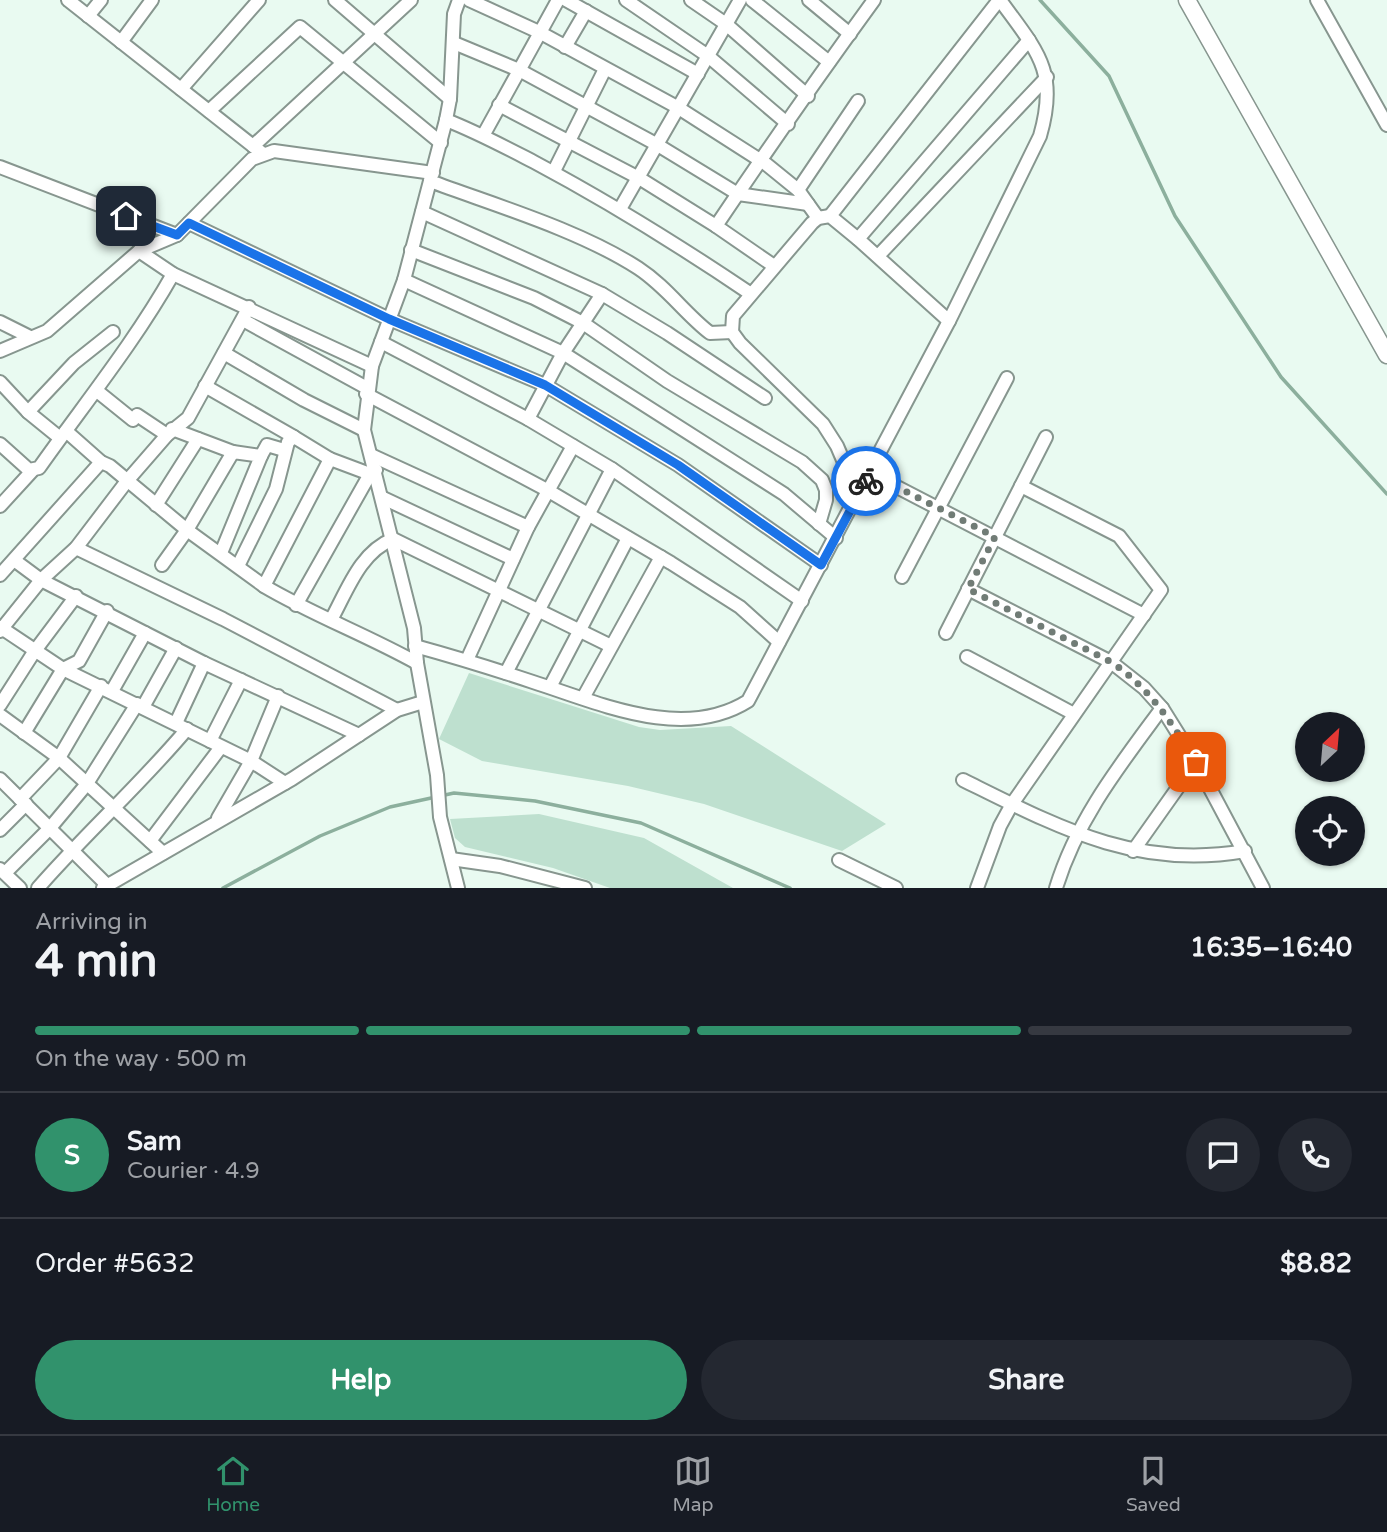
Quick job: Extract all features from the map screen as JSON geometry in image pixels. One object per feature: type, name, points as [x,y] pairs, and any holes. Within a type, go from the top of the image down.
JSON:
[{"type":"street","points":[[68,0],[258,149],[431,177],[603,248],[639,269],[675,296],[710,333],[732,332]]},
{"type":"street","points":[[88,16],[101,0]]},
{"type":"street","points":[[121,42],[152,0]]},
{"type":"street","points":[[335,0],[450,99]]},
{"type":"street","points":[[0,351],[47,331],[139,251],[177,235],[344,62],[411,0]]},
{"type":"street","points":[[484,134],[558,0]]},
{"type":"street","points":[[566,0],[698,74]]},
{"type":"street","points":[[626,0],[708,56],[788,124]]},
{"type":"street","points":[[691,0],[726,24],[808,96]]},
{"type":"street","points":[[620,209],[740,0]]},
{"type":"street","points":[[752,0],[829,62]]},
{"type":"street","points":[[809,0],[850,34]]},
{"type":"street","points":[[415,646],[652,717],[712,717],[734,710],[748,701],[836,538],[949,321],[1040,136],[1047,110],[1048,77],[1029,40],[1000,0],[824,217],[774,267],[733,316],[732,332],[740,343],[823,424],[837,446],[858,495]]},
{"type":"street","points":[[1187,0],[1387,355]]},
{"type":"street","points":[[1317,0],[1387,125]]},
{"type":"street","points":[[458,888],[440,817],[437,775],[416,663],[414,628],[383,498],[373,472],[373,456],[364,430],[372,366],[404,280],[441,143],[450,99],[454,14],[459,1],[539,32],[677,107],[759,160],[798,190],[808,204],[824,217],[858,239],[949,321]]},
{"type":"street","points":[[716,226],[759,160],[808,96],[872,1]]},
{"type":"street","points":[[181,89],[253,2]]},
{"type":"street","points":[[565,47],[586,11]]},
{"type":"street","points":[[209,111],[300,27],[441,143]]},
{"type":"street","points":[[858,239],[1029,40]]},
{"type":"street","points":[[454,43],[519,70],[656,144],[738,194],[808,204]]},
{"type":"street","points":[[554,172],[606,69]]},
{"type":"street","points":[[878,256],[1048,77]]},
{"type":"street","points":[[798,190],[858,101]]},
{"type":"street","points":[[499,105],[639,178],[716,226],[774,267]]},
{"type":"street","points":[[446,120],[484,134],[620,209],[751,294]]},
{"type":"street","points":[[0,167],[177,235]]},
{"type":"street","points":[[422,212],[601,294],[667,333],[765,398]]},
{"type":"street","points":[[189,223],[389,319],[545,385],[678,465],[821,565]]},
{"type":"street","points":[[411,250],[534,298],[583,323],[667,382],[803,462],[822,480],[826,490],[819,524]]},
{"type":"street","points":[[139,251],[173,274],[372,366]]},
{"type":"street","points":[[0,506],[32,471],[39,468],[97,391],[148,317],[173,274]]},
{"type":"street","points":[[404,280],[564,353],[784,494],[836,538]]},
{"type":"street","points":[[528,419],[545,385],[601,294]]},
{"type":"street","points":[[249,307],[188,418],[170,432],[127,481],[76,548],[41,580],[1,629],[63,669],[251,761],[285,783]]},
{"type":"street","points":[[243,320],[661,557],[740,607],[779,642]]},
{"type":"street","points":[[0,322],[30,337]]},
{"type":"street","points":[[28,412],[74,363],[113,332]]},
{"type":"street","points":[[381,342],[528,419],[573,446],[802,601]]},
{"type":"street","points":[[224,353],[304,400],[364,430]]},
{"type":"street","points":[[902,578],[1007,378]]},
{"type":"street","points":[[0,382],[28,412],[127,481],[187,530],[221,552],[264,586],[296,605],[364,634],[416,663]]},
{"type":"street","points":[[205,386],[330,459],[373,472]]},
{"type":"street","points":[[97,391],[135,418],[170,432],[233,452],[261,456]]},
{"type":"street","points":[[238,566],[276,489],[284,450],[294,437]]},
{"type":"street","points":[[946,633],[1046,437]]},
{"type":"street","points":[[156,505],[198,439]]},
{"type":"street","points":[[0,444],[32,471]]},
{"type":"street","points":[[221,552],[267,444],[284,450]]},
{"type":"street","points":[[467,660],[528,527],[573,446]]},
{"type":"street","points":[[162,565],[187,530],[233,452]]},
{"type":"street","points":[[373,456],[528,527]]},
{"type":"street","points":[[264,586],[330,459]]},
{"type":"street","points":[[0,575],[101,462]]},
{"type":"street","points":[[506,673],[586,514],[612,470]]},
{"type":"street","points":[[296,605],[373,472]]},
{"type":"street","points":[[870,473],[1144,615]]},
{"type":"street","points":[[976,888],[1000,826],[1012,804],[1161,590],[1119,536],[1021,486]]},
{"type":"street","points":[[383,498],[513,559]]},
{"type":"street","points":[[550,687],[628,538]]},
{"type":"street","points":[[331,620],[366,557],[378,545],[393,539],[611,646]]},
{"type":"street","points":[[76,548],[223,619],[397,710]]},
{"type":"street","points":[[583,698],[661,557]]},
{"type":"street","points":[[13,560],[41,580],[107,611],[176,649],[359,735]]},
{"type":"street","points":[[968,589],[1111,662],[1137,681],[1162,708],[1196,762],[1263,888]]},
{"type":"street","points":[[0,705],[75,596]]},
{"type":"street","points":[[24,733],[63,669],[79,661],[107,611]]},
{"type":"street","points":[[0,831],[59,758],[145,633]]},
{"type":"street","points":[[20,888],[2,871],[50,828],[86,785],[176,649]]},
{"type":"street","points":[[967,657],[1074,714]]},
{"type":"street","points":[[38,888],[71,850],[114,809],[182,726],[204,663]]},
{"type":"street","points":[[150,841],[216,744],[241,680]]},
{"type":"street","points":[[216,822],[251,761],[278,696]]},
{"type":"street","points":[[0,779],[105,887],[285,783],[397,710],[422,702]]},
{"type":"street","points":[[1056,888],[1077,833],[1105,784],[1162,708]]},
{"type":"street","points":[[0,715],[59,758],[163,853]]},
{"type":"street","points":[[1133,851],[1196,762]]},
{"type":"street","points":[[963,780],[1077,833],[1133,851],[1190,857],[1245,851]]},
{"type":"street","points":[[451,859],[500,866],[585,888]]},
{"type":"street","points":[[839,860],[896,888]]},
{"type":"green space","points":[[469,673],[639,727],[660,730],[731,726],[886,824],[842,851],[704,804],[628,786],[482,761],[439,739]]},
{"type":"green space","points":[[539,814],[644,838],[733,888],[610,888],[553,868],[465,847],[455,838],[450,819]]},
{"type":"waterway","points":[[1040,0],[1109,76],[1175,216],[1281,377],[1387,494]]},
{"type":"waterway","points":[[223,888],[320,836],[390,807],[454,793],[535,801],[641,823],[790,888]]},
{"type":"way so far","points":[[866,481],[870,473],[995,537],[968,589],[1111,662],[1130,675],[1162,708],[1196,762]]},
{"type":"route","points":[[126,216],[177,235],[189,223],[389,319],[545,385],[678,465],[821,565],[866,481]]}]
